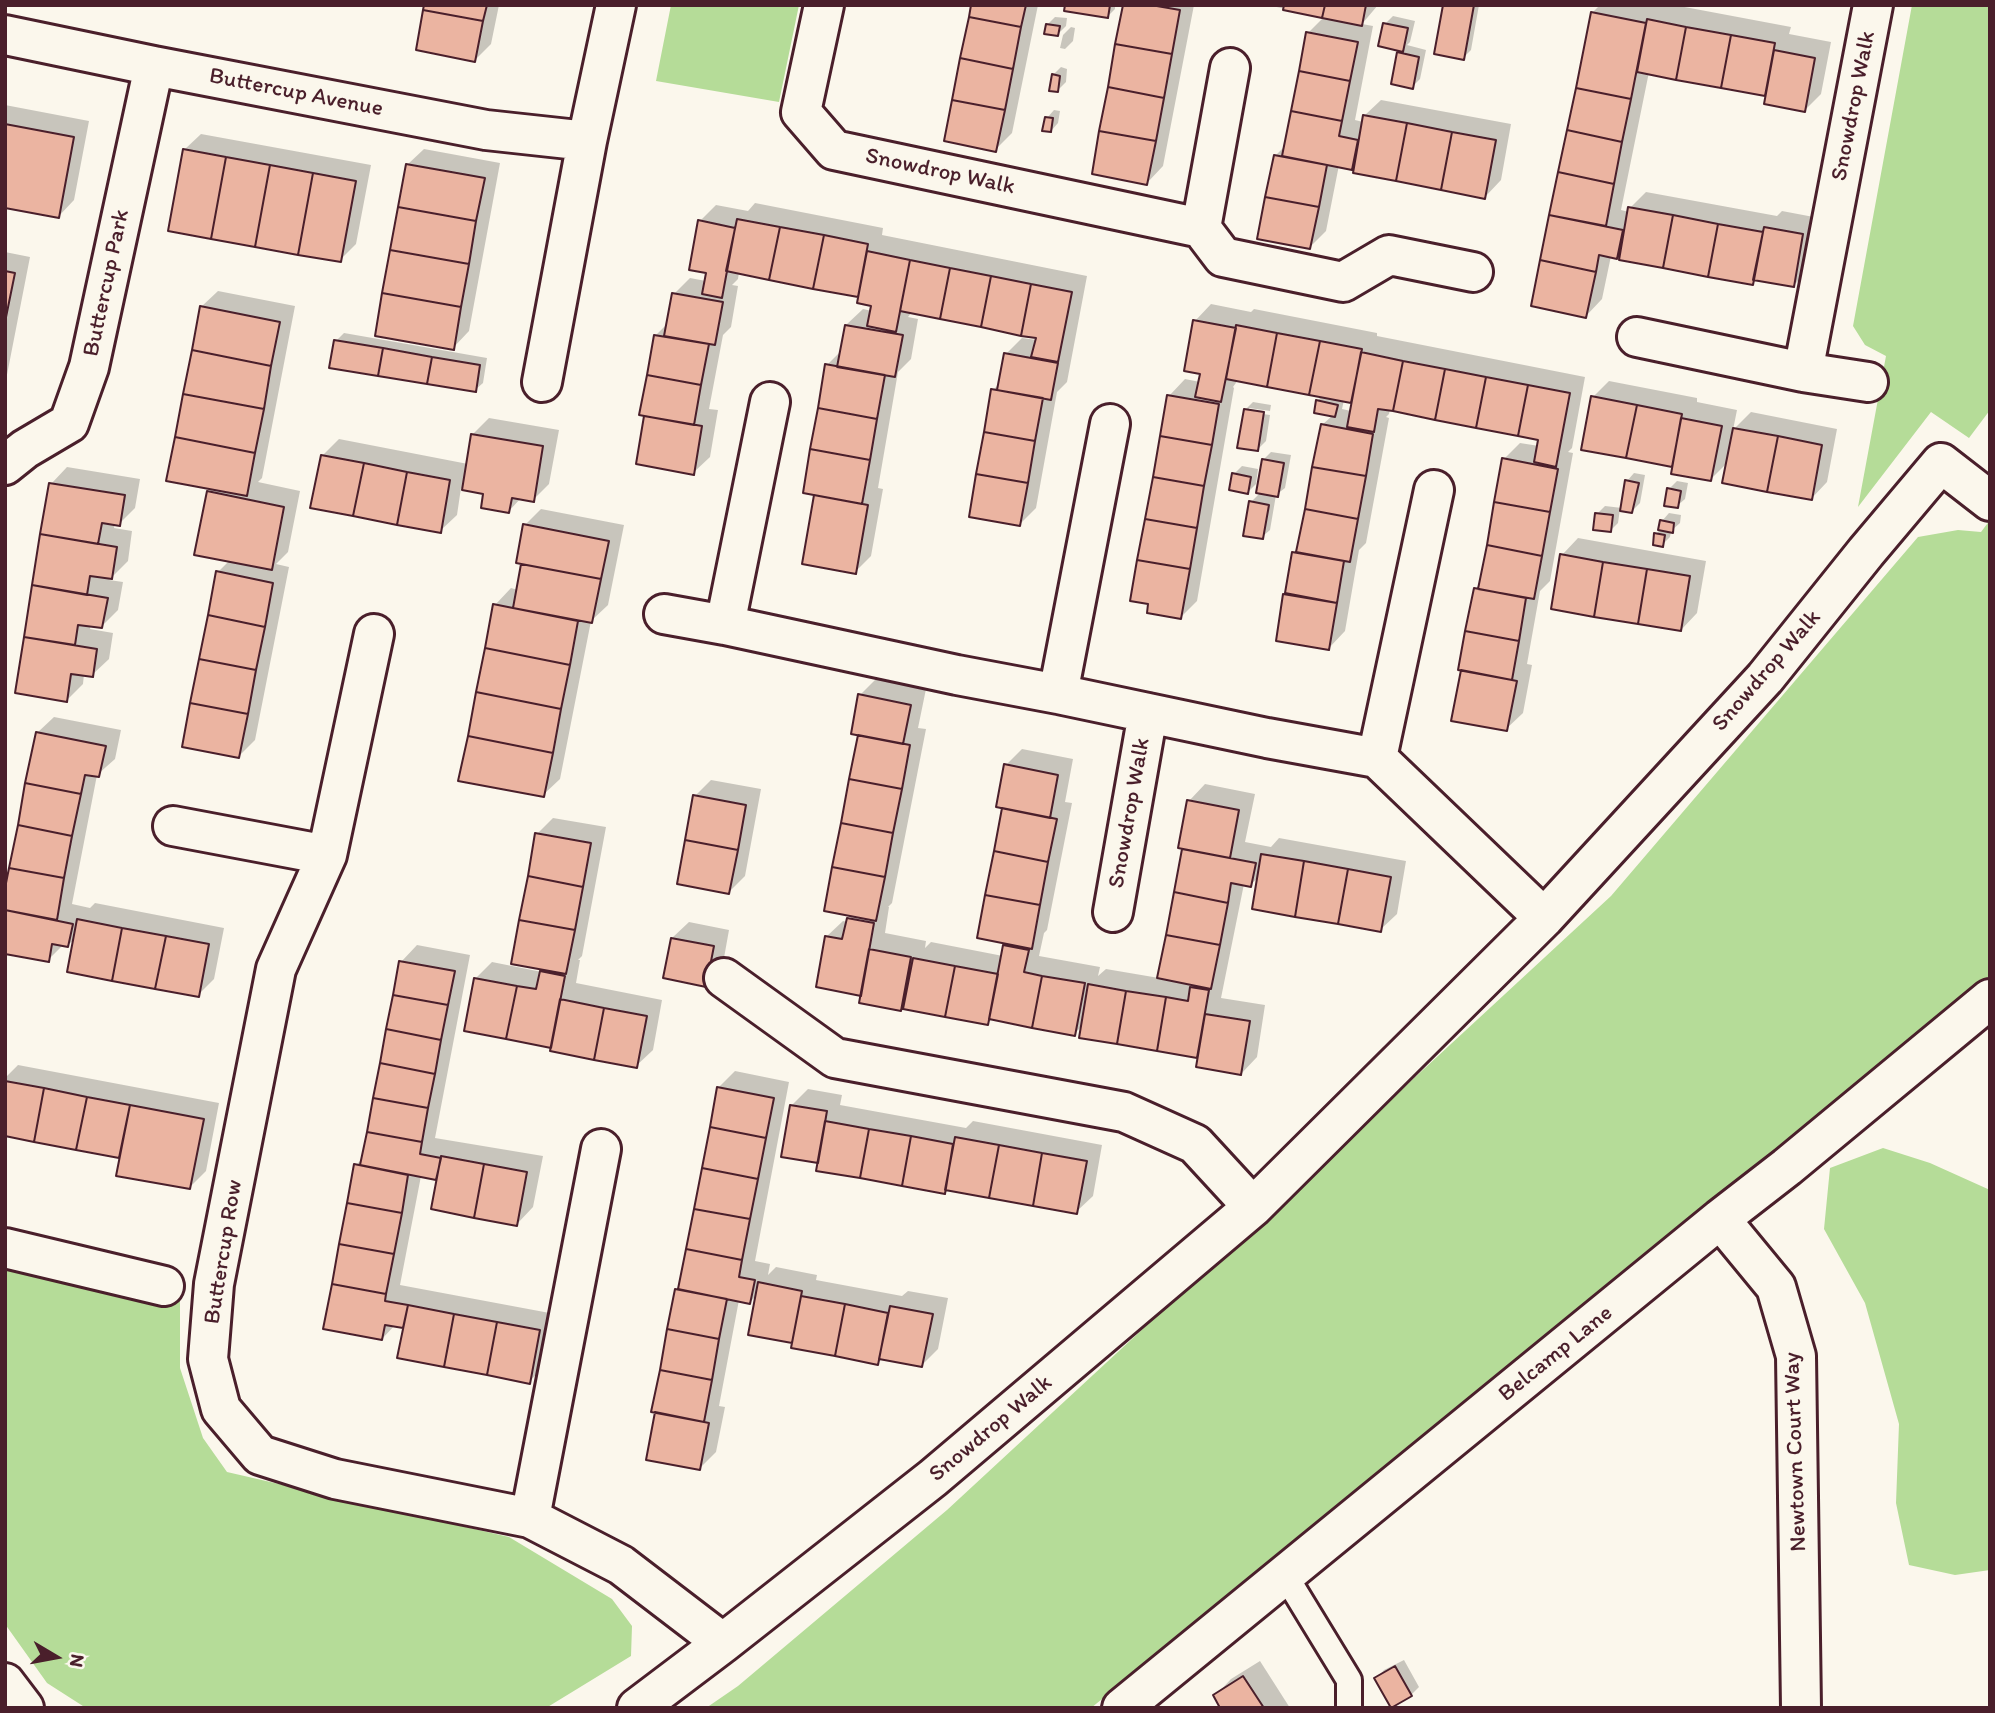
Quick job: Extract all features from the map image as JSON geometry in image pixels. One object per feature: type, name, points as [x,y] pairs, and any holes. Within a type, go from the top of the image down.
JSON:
[{"type":"street","points":[[542,382],[587,141],[617,5]]},
{"type":"street","name":"Snowdrop Walk","points":[[824,5],[802,112],[834,150],[1202,228]]},
{"type":"street","name":"Snowdrop Walk","points":[[1803,372],[1873,5]]},
{"type":"street","name":"Buttercup Avenue","points":[[5,36],[486,130],[587,141]]},
{"type":"street","name":"Buttercup Park","points":[[5,465],[25,449],[69,423],[89,367],[154,66]]},
{"type":"street","points":[[1230,68],[1202,228],[1223,257],[1343,282],[1389,255],[1472,272]]},
{"type":"street","points":[[1637,337],[1803,372],[1868,382]]},
{"type":"street","points":[[725,625],[770,402]]},
{"type":"street","points":[[1058,694],[1110,424]]},
{"type":"street","name":"Snowdrop Walk","points":[[637,1708],[933,1478],[1252,1207],[1544,918],[1765,678],[1941,463],[1990,501]]},
{"type":"street","points":[[1434,489],[1377,758],[1544,918]]},
{"type":"street","name":"Snowdrop Walk","points":[[664,614],[1377,758]]},
{"type":"street","name":"Buttercup Row","points":[[374,634],[327,855],[276,969],[214,1284],[208,1359],[222,1409],[260,1455],[335,1479],[530,1518],[621,1565],[723,1643]]},
{"type":"street","name":"Snowdrop Walk","points":[[1113,912],[1148,713]]},
{"type":"street","points":[[173,826],[327,855]]},
{"type":"street","points":[[724,978],[835,1058],[1124,1112],[1195,1144],[1252,1207]]},
{"type":"street","name":"Belcamp Lane","points":[[1141,1702],[1285,1575],[1990,999]]},
{"type":"street","points":[[530,1518],[601,1149]]},
{"type":"street","name":"Newtown Court Way","points":[[1720,1219],[1776,1287],[1796,1356],[1801,1708]]},
{"type":"street","points":[[5,1248],[164,1286]]},
{"type":"street","points":[[5,1683],[24,1708]]},
{"type":"lane","points":[[1285,1575],[1349,1680],[1349,1708]]},
{"type":"green space","points":[[671,5],[799,5],[779,102],[656,81]]},
{"type":"green space","points":[[1912,5],[1990,5],[1990,410],[1969,438],[1931,412],[1858,507],[1886,356],[1865,345],[1853,326]]},
{"type":"green space","points":[[1990,520],[1990,977],[1091,1708],[706,1708],[738,1686],[947,1510],[1611,896],[1918,537],[1958,530],[1981,532]]},
{"type":"green space","points":[[1883,1148],[1930,1163],[1990,1190],[1990,1570],[1955,1575],[1909,1565],[1896,1503],[1899,1424],[1865,1303],[1824,1229],[1830,1168]]},
{"type":"green space","points":[[5,1260],[180,1300],[180,1368],[203,1438],[227,1472],[509,1537],[612,1599],[632,1626],[631,1656],[546,1708],[86,1708],[47,1683],[5,1624]]},
{"type":"building","points":[[424,5],[487,5],[483,21],[423,10]]},
{"type":"building","points":[[971,5],[1026,5],[1021,27],[969,17]]},
{"type":"building","points":[[1065,5],[1110,5],[1108,18],[1064,11]]},
{"type":"building","points":[[1123,5],[1151,5],[1180,10],[1172,54],[1115,44]]},
{"type":"building","points":[[1284,5],[1325,5],[1322,18],[1283,10]]},
{"type":"building","points":[[1325,5],[1366,5],[1362,26],[1322,18]]},
{"type":"building","points":[[1443,5],[1474,5],[1464,60],[1434,54]]},
{"type":"building","points":[[423,10],[483,21],[475,62],[416,50]]},
{"type":"building","points":[[1591,12],[1646,23],[1631,99],[1576,88]]},
{"type":"building","points":[[969,17],[1021,27],[1013,69],[960,58]]},
{"type":"building","points":[[1647,19],[1686,27],[1676,80],[1637,72]]},
{"type":"building","points":[[1383,23],[1408,28],[1403,52],[1378,46]]},
{"type":"building","points":[[1046,24],[1060,26],[1058,36],[1044,34]]},
{"type":"building","points":[[1686,27],[1731,35],[1721,88],[1676,80]]},
{"type":"building","points":[[1306,32],[1358,42],[1350,81],[1299,71]]},
{"type":"building","points":[[1731,35],[1775,43],[1765,96],[1721,88]]},
{"type":"building","points":[[1115,44],[1172,54],[1164,98],[1108,87]]},
{"type":"building","points":[[1774,50],[1815,58],[1805,112],[1764,104]]},
{"type":"building","points":[[1397,52],[1419,57],[1413,89],[1391,84]]},
{"type":"building","points":[[960,58],[1013,69],[1005,110],[952,100]]},
{"type":"building","points":[[1299,71],[1350,81],[1342,121],[1291,111]]},
{"type":"building","points":[[1052,74],[1060,76],[1058,92],[1049,91]]},
{"type":"building","points":[[1108,87],[1164,98],[1156,141],[1099,131]]},
{"type":"building","points":[[1576,88],[1631,99],[1622,142],[1567,130]]},
{"type":"building","points":[[952,100],[1005,110],[996,152],[944,141]]},
{"type":"building","points":[[1291,111],[1342,121],[1339,136],[1358,140],[1352,170],[1282,156]]},
{"type":"building","points":[[1363,115],[1407,123],[1396,181],[1353,173]]},
{"type":"building","points":[[1045,117],[1053,118],[1051,132],[1042,131]]},
{"type":"building","points":[[1407,123],[1452,132],[1441,190],[1396,181]]},
{"type":"building","points":[[5,124],[74,137],[59,218],[5,208]]},
{"type":"building","points":[[1567,130],[1622,142],[1614,184],[1558,172]]},
{"type":"building","points":[[1099,131],[1156,141],[1147,185],[1092,174]]},
{"type":"building","points":[[1452,132],[1496,140],[1485,199],[1441,190]]},
{"type":"building","points":[[183,149],[226,157],[211,239],[168,231]]},
{"type":"building","points":[[1274,155],[1327,165],[1319,207],[1265,197]]},
{"type":"building","points":[[226,157],[270,165],[255,247],[211,239]]},
{"type":"building","points":[[406,164],[485,178],[476,221],[398,207]]},
{"type":"building","points":[[270,165],[313,173],[298,255],[255,247]]},
{"type":"building","points":[[1558,172],[1614,184],[1606,226],[1549,215]]},
{"type":"building","points":[[313,173],[356,181],[341,262],[298,255]]},
{"type":"building","points":[[1265,197],[1319,207],[1310,249],[1257,239]]},
{"type":"building","points":[[398,207],[476,221],[469,264],[390,250]]},
{"type":"building","points":[[1628,207],[1673,215],[1663,268],[1619,260]]},
{"type":"building","points":[[1549,215],[1623,230],[1617,259],[1599,255],[1596,272],[1540,260]]},
{"type":"building","points":[[1673,215],[1718,224],[1708,277],[1663,268]]},
{"type":"building","points":[[737,219],[780,227],[769,280],[726,271]]},
{"type":"building","points":[[698,220],[735,228],[722,298],[702,294],[706,273],[689,270]]},
{"type":"building","points":[[1718,224],[1763,232],[1753,285],[1708,277]]},
{"type":"building","points":[[780,227],[824,235],[813,289],[769,280]]},
{"type":"building","points":[[1764,227],[1803,234],[1794,287],[1753,280]]},
{"type":"building","points":[[824,235],[868,244],[858,297],[813,289]]},
{"type":"building","points":[[390,250],[469,264],[461,307],[382,293]]},
{"type":"building","points":[[867,251],[910,260],[896,332],[867,326],[871,306],[857,303]]},
{"type":"building","points":[[910,260],[950,268],[940,319],[900,311]]},
{"type":"building","points":[[1540,260],[1596,272],[1586,318],[1531,306]]},
{"type":"building","points":[[950,268],[991,276],[981,327],[940,319]]},
{"type":"building","points":[[5,271],[15,273],[5,322]]},
{"type":"building","points":[[991,276],[1031,284],[1021,336],[981,327]]},
{"type":"building","points":[[1031,284],[1072,292],[1058,362],[1031,357],[1036,338],[1021,336]]},
{"type":"building","points":[[382,293],[461,307],[454,350],[375,336]]},
{"type":"building","points":[[672,293],[723,302],[715,345],[664,336]]},
{"type":"building","points":[[200,306],[280,322],[271,366],[192,350]]},
{"type":"building","points":[[1193,320],[1236,328],[1221,402],[1195,397],[1200,374],[1184,371]]},
{"type":"building","points":[[845,325],[903,335],[895,377],[837,367]]},
{"type":"building","points":[[1236,325],[1277,333],[1267,387],[1226,379]]},
{"type":"building","points":[[1277,333],[1320,341],[1309,395],[1267,387]]},
{"type":"building","points":[[654,335],[709,344],[701,385],[647,375]]},
{"type":"building","points":[[334,340],[383,348],[378,376],[329,368]]},
{"type":"building","points":[[1320,341],[1362,349],[1351,403],[1309,395]]},
{"type":"building","points":[[383,348],[432,357],[427,384],[378,376]]},
{"type":"building","points":[[192,350],[271,366],[264,409],[183,394]]},
{"type":"building","points":[[1361,352],[1403,361],[1393,411],[1378,409],[1374,432],[1347,427]]},
{"type":"building","points":[[1004,353],[1058,363],[1051,400],[997,390]]},
{"type":"building","points":[[432,357],[480,365],[476,392],[427,384]]},
{"type":"building","points":[[1403,361],[1445,369],[1435,420],[1393,411]]},
{"type":"building","points":[[825,364],[885,375],[877,419],[818,408]]},
{"type":"building","points":[[1445,369],[1486,377],[1476,428],[1435,420]]},
{"type":"building","points":[[647,375],[701,385],[694,425],[639,415]]},
{"type":"building","points":[[1486,377],[1528,385],[1518,436],[1476,428]]},
{"type":"building","points":[[1528,385],[1570,393],[1556,467],[1534,462],[1538,440],[1518,436]]},
{"type":"building","points":[[991,389],[1043,398],[1035,441],[984,432]]},
{"type":"building","points":[[183,394],[264,409],[255,453],[175,437]]},
{"type":"building","points":[[1167,395],[1219,404],[1212,445],[1160,436]]},
{"type":"building","points":[[1591,396],[1637,405],[1626,458],[1581,450]]},
{"type":"building","points":[[1316,400],[1338,405],[1335,417],[1314,413]]},
{"type":"building","points":[[1637,405],[1682,414],[1672,467],[1626,458]]},
{"type":"building","points":[[818,408],[877,419],[870,460],[810,449]]},
{"type":"building","points":[[1244,409],[1264,412],[1258,451],[1237,448]]},
{"type":"building","points":[[644,416],[702,426],[694,475],[636,464]]},
{"type":"building","points":[[1681,418],[1722,426],[1711,481],[1671,474]]},
{"type":"building","points":[[1321,424],[1373,434],[1366,476],[1312,467]]},
{"type":"building","points":[[1733,428],[1778,436],[1767,492],[1722,483]]},
{"type":"building","points":[[984,432],[1035,441],[1028,483],[976,474]]},
{"type":"building","points":[[471,434],[543,446],[534,502],[512,498],[509,513],[481,508],[483,494],[462,490]]},
{"type":"building","points":[[1160,436],[1212,445],[1204,486],[1153,477]]},
{"type":"building","points":[[1778,436],[1822,445],[1812,500],[1767,492]]},
{"type":"building","points":[[175,437],[255,453],[247,496],[166,481]]},
{"type":"building","points":[[810,449],[870,460],[862,504],[803,493]]},
{"type":"building","points":[[321,455],[364,463],[353,516],[310,508]]},
{"type":"building","points":[[1502,458],[1558,469],[1550,512],[1494,502]]},
{"type":"building","points":[[1262,459],[1284,463],[1278,497],[1256,493]]},
{"type":"building","points":[[364,463],[407,472],[397,525],[353,516]]},
{"type":"building","points":[[1312,467],[1366,476],[1358,519],[1305,509]]},
{"type":"building","points":[[407,472],[450,480],[441,533],[397,525]]},
{"type":"building","points":[[1232,473],[1251,477],[1248,494],[1229,490]]},
{"type":"building","points":[[976,474],[1028,483],[1020,526],[969,517]]},
{"type":"building","points":[[1153,477],[1204,486],[1197,528],[1145,519]]},
{"type":"building","points":[[1625,480],[1639,483],[1632,513],[1620,511]]},
{"type":"building","points":[[49,483],[125,495],[120,526],[102,523],[98,544],[40,534]]},
{"type":"building","points":[[1667,488],[1681,491],[1678,508],[1664,506]]},
{"type":"building","points":[[207,491],[284,507],[272,570],[194,555]]},
{"type":"building","points":[[814,495],[868,505],[856,574],[802,564]]},
{"type":"building","points":[[1249,501],[1269,505],[1263,539],[1243,536]]},
{"type":"building","points":[[1494,502],[1550,512],[1542,556],[1487,545]]},
{"type":"building","points":[[1305,509],[1358,519],[1350,562],[1296,552]]},
{"type":"building","points":[[1595,513],[1613,515],[1611,532],[1593,530]]},
{"type":"building","points":[[1145,519],[1197,528],[1190,569],[1137,560]]},
{"type":"building","points":[[1660,520],[1674,523],[1673,533],[1658,530]]},
{"type":"building","points":[[523,524],[609,541],[601,579],[516,563]]},
{"type":"building","points":[[1654,533],[1665,535],[1663,547],[1653,545]]},
{"type":"building","points":[[40,534],[117,547],[112,579],[90,576],[87,595],[32,585]]},
{"type":"building","points":[[1487,545],[1542,556],[1534,599],[1478,589]]},
{"type":"building","points":[[1292,552],[1344,561],[1337,603],[1285,593]]},
{"type":"building","points":[[1560,554],[1603,562],[1594,617],[1551,609]]},
{"type":"building","points":[[1137,560],[1190,569],[1181,619],[1147,613],[1148,604],[1130,601]]},
{"type":"building","points":[[1603,562],[1647,569],[1638,624],[1594,617]]},
{"type":"building","points":[[521,564],[601,579],[592,623],[513,608]]},
{"type":"building","points":[[1647,569],[1690,576],[1681,631],[1638,624]]},
{"type":"building","points":[[216,571],[273,583],[265,627],[208,615]]},
{"type":"building","points":[[32,585],[108,598],[102,628],[78,625],[75,645],[24,637]]},
{"type":"building","points":[[1474,588],[1526,598],[1519,641],[1465,631]]},
{"type":"building","points":[[1283,594],[1337,603],[1329,650],[1276,641]]},
{"type":"building","points":[[493,604],[578,621],[570,665],[485,648]]},
{"type":"building","points":[[208,615],[265,627],[256,670],[199,659]]},
{"type":"building","points":[[1465,631],[1519,641],[1512,680],[1458,670]]},
{"type":"building","points":[[24,637],[97,649],[93,677],[71,674],[67,702],[15,693]]},
{"type":"building","points":[[485,648],[570,665],[561,709],[476,692]]},
{"type":"building","points":[[199,659],[256,670],[248,714],[190,703]]},
{"type":"building","points":[[1461,670],[1517,681],[1507,731],[1451,721]]},
{"type":"building","points":[[476,692],[561,709],[553,753],[468,736]]},
{"type":"building","points":[[858,694],[911,705],[903,744],[851,734]]},
{"type":"building","points":[[190,703],[248,714],[239,758],[182,747]]},
{"type":"building","points":[[36,732],[106,746],[99,777],[85,775],[81,794],[25,783]]},
{"type":"building","points":[[858,735],[910,745],[902,789],[849,779]]},
{"type":"building","points":[[468,736],[553,753],[544,797],[458,781]]},
{"type":"building","points":[[1004,764],[1058,775],[1050,818],[996,807]]},
{"type":"building","points":[[849,779],[902,789],[893,833],[841,823]]},
{"type":"building","points":[[25,783],[81,794],[72,836],[18,825]]},
{"type":"building","points":[[693,795],[746,805],[738,850],[685,840]]},
{"type":"building","points":[[1187,800],[1239,810],[1230,858],[1178,848]]},
{"type":"building","points":[[1002,808],[1057,819],[1048,862],[994,851]]},
{"type":"building","points":[[841,823],[893,833],[885,877],[832,867]]},
{"type":"building","points":[[18,825],[72,836],[64,878],[9,868]]},
{"type":"building","points":[[535,833],[591,843],[583,887],[528,876]]},
{"type":"building","points":[[685,840],[738,850],[729,894],[677,884]]},
{"type":"building","points":[[1182,849],[1256,863],[1251,887],[1231,883],[1228,903],[1174,892]]},
{"type":"building","points":[[994,851],[1048,862],[1040,905],[985,895]]},
{"type":"building","points":[[1261,854],[1304,861],[1295,917],[1252,909]]},
{"type":"building","points":[[1304,861],[1348,869],[1338,924],[1295,917]]},
{"type":"building","points":[[832,867],[885,877],[876,921],[824,911]]},
{"type":"building","points":[[9,868],[64,878],[57,920],[5,910]]},
{"type":"building","points":[[1348,869],[1391,877],[1381,932],[1338,924]]},
{"type":"building","points":[[528,876],[583,887],[575,930],[519,920]]},
{"type":"building","points":[[1174,892],[1228,903],[1220,945],[1166,935]]},
{"type":"building","points":[[985,895],[1040,905],[1032,949],[977,938]]},
{"type":"building","points":[[5,910],[73,924],[68,947],[52,944],[49,962],[5,954]]},
{"type":"building","points":[[847,918],[874,923],[861,996],[816,987],[825,936],[842,939]]},
{"type":"building","points":[[77,919],[122,928],[112,981],[67,972]]},
{"type":"building","points":[[519,920],[575,930],[566,974],[511,964]]},
{"type":"building","points":[[122,928],[166,936],[155,989],[112,981]]},
{"type":"building","points":[[1166,935],[1220,945],[1211,989],[1157,978]]},
{"type":"building","points":[[166,936],[209,944],[199,997],[155,989]]},
{"type":"building","points":[[671,938],[714,946],[706,987],[663,978]]},
{"type":"building","points":[[1003,945],[1029,950],[1024,972],[1042,976],[1032,1028],[989,1019]]},
{"type":"building","points":[[869,949],[911,957],[901,1011],[859,1003]]},
{"type":"building","points":[[913,958],[955,966],[945,1017],[903,1009]]},
{"type":"building","points":[[399,961],[455,971],[448,1005],[393,995]]},
{"type":"building","points":[[955,966],[998,974],[988,1025],[945,1017]]},
{"type":"building","points":[[540,971],[565,976],[551,1048],[506,1039],[517,986],[536,989]]},
{"type":"building","points":[[1042,976],[1085,983],[1075,1036],[1032,1028]]},
{"type":"building","points":[[474,978],[517,986],[506,1039],[464,1031]]},
{"type":"building","points":[[1088,984],[1126,991],[1117,1044],[1079,1038]]},
{"type":"building","points":[[1190,987],[1209,990],[1197,1058],[1157,1051],[1166,997],[1188,1001]]},
{"type":"building","points":[[1126,991],[1166,997],[1157,1051],[1117,1044]]},
{"type":"building","points":[[393,995],[448,1005],[441,1040],[386,1029]]},
{"type":"building","points":[[560,999],[604,1008],[594,1060],[550,1051]]},
{"type":"building","points":[[604,1008],[647,1016],[637,1068],[594,1060]]},
{"type":"building","points":[[1205,1014],[1250,1021],[1241,1075],[1196,1067]]},
{"type":"building","points":[[386,1029],[441,1040],[435,1074],[380,1063]]},
{"type":"building","points":[[380,1063],[435,1074],[428,1108],[373,1098]]},
{"type":"building","points":[[5,1081],[44,1088],[34,1142],[5,1136]]},
{"type":"building","points":[[717,1087],[774,1098],[766,1138],[710,1127]]},
{"type":"building","points":[[44,1088],[87,1097],[76,1150],[34,1142]]},
{"type":"building","points":[[87,1097],[130,1105],[119,1158],[76,1150]]},
{"type":"building","points":[[373,1098],[428,1108],[422,1142],[367,1132]]},
{"type":"building","points":[[130,1105],[204,1119],[190,1189],[116,1176]]},
{"type":"building","points":[[790,1105],[827,1111],[818,1163],[781,1157]]},
{"type":"building","points":[[825,1121],[869,1129],[860,1178],[816,1171]]},
{"type":"building","points":[[710,1127],[766,1138],[758,1179],[702,1168]]},
{"type":"building","points":[[869,1129],[911,1136],[902,1186],[860,1178]]},
{"type":"building","points":[[367,1132],[422,1142],[420,1154],[441,1158],[436,1180],[360,1165]]},
{"type":"building","points":[[911,1136],[953,1144],[945,1194],[902,1186]]},
{"type":"building","points":[[955,1137],[999,1145],[989,1198],[945,1190]]},
{"type":"building","points":[[999,1145],[1042,1153],[1033,1206],[989,1198]]},
{"type":"building","points":[[1042,1153],[1087,1161],[1077,1214],[1033,1206]]},
{"type":"building","points":[[441,1156],[484,1164],[474,1218],[431,1209]]},
{"type":"building","points":[[354,1164],[408,1175],[402,1213],[347,1203]]},
{"type":"building","points":[[484,1164],[527,1172],[517,1226],[474,1218]]},
{"type":"building","points":[[702,1168],[758,1179],[750,1219],[694,1209]]},
{"type":"building","points":[[347,1203],[402,1213],[394,1254],[339,1244]]},
{"type":"building","points":[[694,1209],[750,1219],[742,1260],[686,1249]]},
{"type":"building","points":[[339,1244],[394,1254],[386,1294],[332,1284]]},
{"type":"building","points":[[686,1249],[742,1260],[739,1277],[755,1280],[750,1304],[678,1289]]},
{"type":"building","points":[[758,1282],[802,1291],[792,1343],[748,1335]]},
{"type":"building","points":[[332,1284],[386,1294],[385,1301],[408,1305],[403,1328],[385,1325],[382,1340],[323,1329]]},
{"type":"building","points":[[675,1289],[727,1299],[719,1339],[667,1329]]},
{"type":"building","points":[[801,1296],[845,1304],[835,1356],[791,1348]]},
{"type":"building","points":[[845,1304],[888,1313],[878,1365],[835,1356]]},
{"type":"building","points":[[408,1305],[454,1314],[444,1367],[397,1358]]},
{"type":"building","points":[[890,1306],[933,1314],[922,1367],[879,1359]]},
{"type":"building","points":[[454,1314],[497,1322],[487,1375],[444,1367]]},
{"type":"building","points":[[497,1322],[540,1330],[530,1384],[487,1375]]},
{"type":"building","points":[[667,1329],[719,1339],[712,1380],[660,1370]]},
{"type":"building","points":[[660,1370],[712,1380],[704,1422],[651,1412]]},
{"type":"building","points":[[655,1412],[709,1423],[700,1470],[646,1460]]},
{"type":"building","points":[[1395,1666],[1412,1696],[1391,1708],[1374,1678]]},
{"type":"building","points":[[1243,1676],[1264,1708],[1220,1708],[1213,1695]]}]
